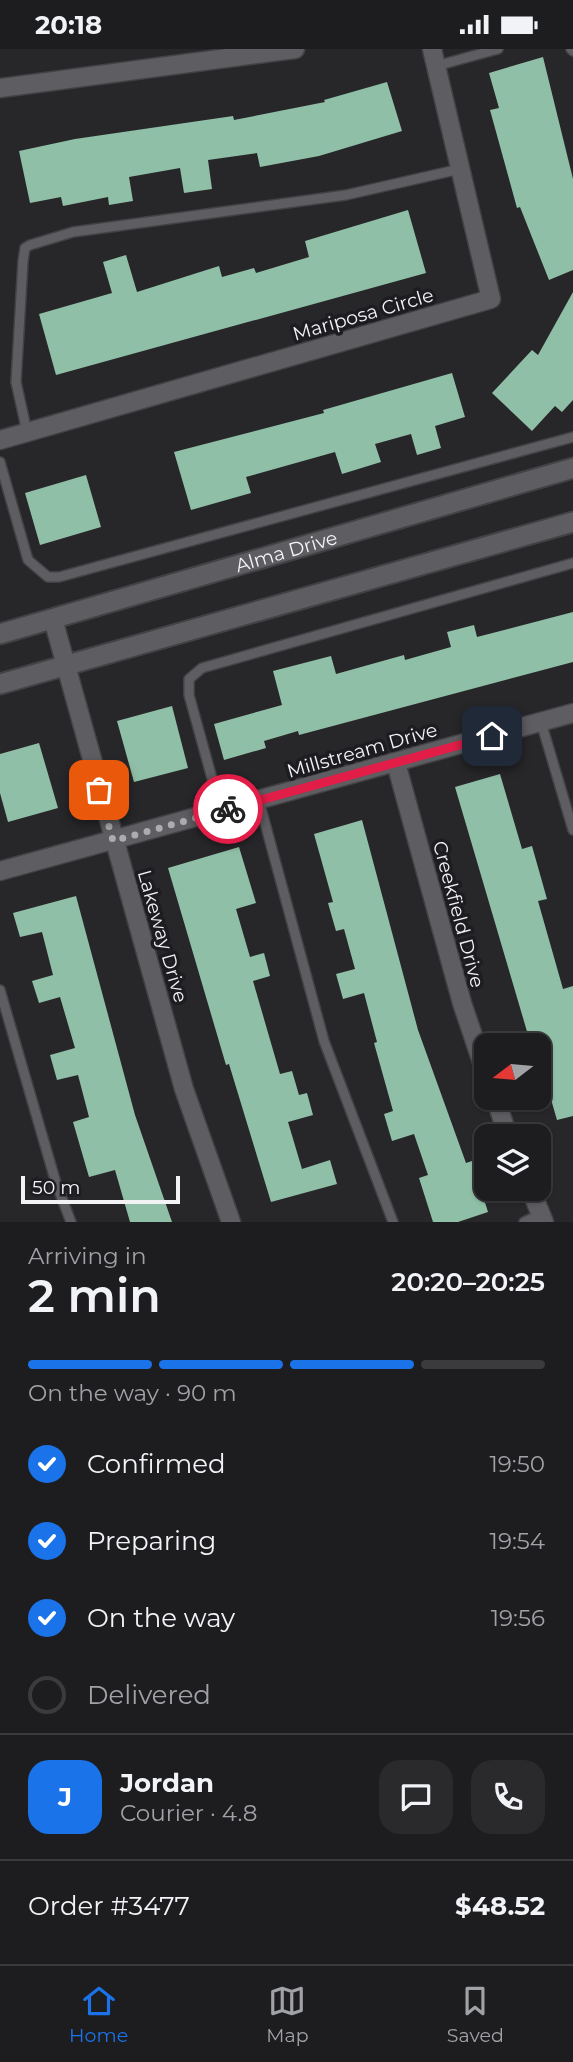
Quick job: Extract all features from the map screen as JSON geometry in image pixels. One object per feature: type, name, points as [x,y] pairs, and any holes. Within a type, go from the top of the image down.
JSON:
[{"type":"main road","name":"Alma Drive","points":[[0,634],[573,468]]},
{"type":"main road","points":[[0,684],[573,522]]},
{"type":"street","points":[[0,88],[295,49]]},
{"type":"street","name":"Mariposa Circle","points":[[0,440],[491,299],[434,57]]},
{"type":"street","name":"Lakeway Drive","points":[[53,619],[184,1089],[231,1222]]},
{"type":"street","name":"Millstream Drive","points":[[0,871],[573,713]]},
{"type":"street","name":"Creekfield Drive","points":[[396,763],[461,1003],[474,1040]]},
{"type":"street","points":[[535,1201],[542,1218]]},
{"type":"lane","points":[[434,57],[498,49]]},
{"type":"lane","points":[[27,432],[16,382],[25,248],[73,232],[345,195],[460,169]]},
{"type":"lane","points":[[0,462],[28,560],[48,577],[59,577],[573,437]]},
{"type":"lane","points":[[221,811],[189,695],[189,679],[202,668],[573,563]]},
{"type":"lane","points":[[541,722],[573,830]]},
{"type":"lane","points":[[259,801],[324,1041],[393,1222]]},
{"type":"lane","points":[[0,990],[56,1182],[71,1222]]},
{"type":"lane","points":[[524,1222],[542,1218]]},
{"type":"building","points":[[543,57],[573,179],[573,270],[549,280],[520,207],[517,208],[490,110],[499,108],[489,73]]},
{"type":"building","points":[[387,82],[402,131],[319,156],[260,167],[257,153],[208,160],[212,189],[184,193],[180,168],[129,177],[133,201],[109,205],[108,197],[63,206],[61,197],[30,203],[19,151],[75,139],[233,116],[234,120],[325,102],[324,100]]},
{"type":"building","points":[[408,210],[426,273],[56,375],[39,314],[112,293],[103,262],[126,255],[137,292],[219,266],[222,277],[254,268],[256,273],[309,257],[305,241]]},
{"type":"building","points":[[573,292],[573,400],[562,412],[555,406],[532,431],[492,393],[532,350],[538,355]]},
{"type":"building","points":[[452,373],[465,417],[435,426],[441,448],[417,455],[411,434],[375,444],[381,462],[342,474],[335,452],[246,477],[251,493],[191,510],[174,452],[324,413],[323,410]]},
{"type":"building","points":[[86,475],[101,527],[40,545],[25,493]]},
{"type":"building","points":[[573,612],[573,662],[299,735],[298,731],[264,741],[266,748],[224,760],[214,724],[282,705],[273,671],[331,656],[336,674],[404,655],[405,660],[451,647],[447,632],[474,625],[477,637]]},
{"type":"building","points":[[172,706],[188,768],[134,782],[117,721]]},
{"type":"building","points":[[39,743],[58,808],[8,822],[0,793],[0,754]]},
{"type":"building","points":[[500,774],[522,849],[532,846],[547,899],[538,901],[563,989],[573,986],[573,1116],[557,1120],[551,1099],[551,1033],[527,1033],[455,787]]},
{"type":"building","points":[[362,820],[418,1030],[466,1163],[472,1161],[474,1201],[485,1201],[488,1212],[458,1222],[433,1222],[419,1178],[428,1175],[414,1134],[392,1141],[384,1114],[393,1111],[374,1043],[377,1042],[364,993],[343,999],[336,974],[355,969],[344,929],[336,931],[328,903],[333,902],[314,834]]},
{"type":"building","points":[[239,847],[256,903],[236,909],[250,957],[264,953],[270,976],[253,981],[280,1074],[292,1071],[299,1095],[307,1093],[313,1115],[288,1122],[302,1169],[330,1160],[337,1184],[271,1202],[229,1064],[226,1065],[168,868]]},
{"type":"building","points":[[76,896],[135,1115],[172,1222],[130,1222],[115,1170],[89,1177],[73,1122],[89,1117],[78,1075],[57,1080],[50,1055],[75,1048],[60,997],[39,1003],[32,981],[53,975],[42,932],[20,937],[13,913]]},
{"type":"way so far","points":[[99,790],[113,841],[228,809]]},
{"type":"route","points":[[228,809],[492,736]]}]
